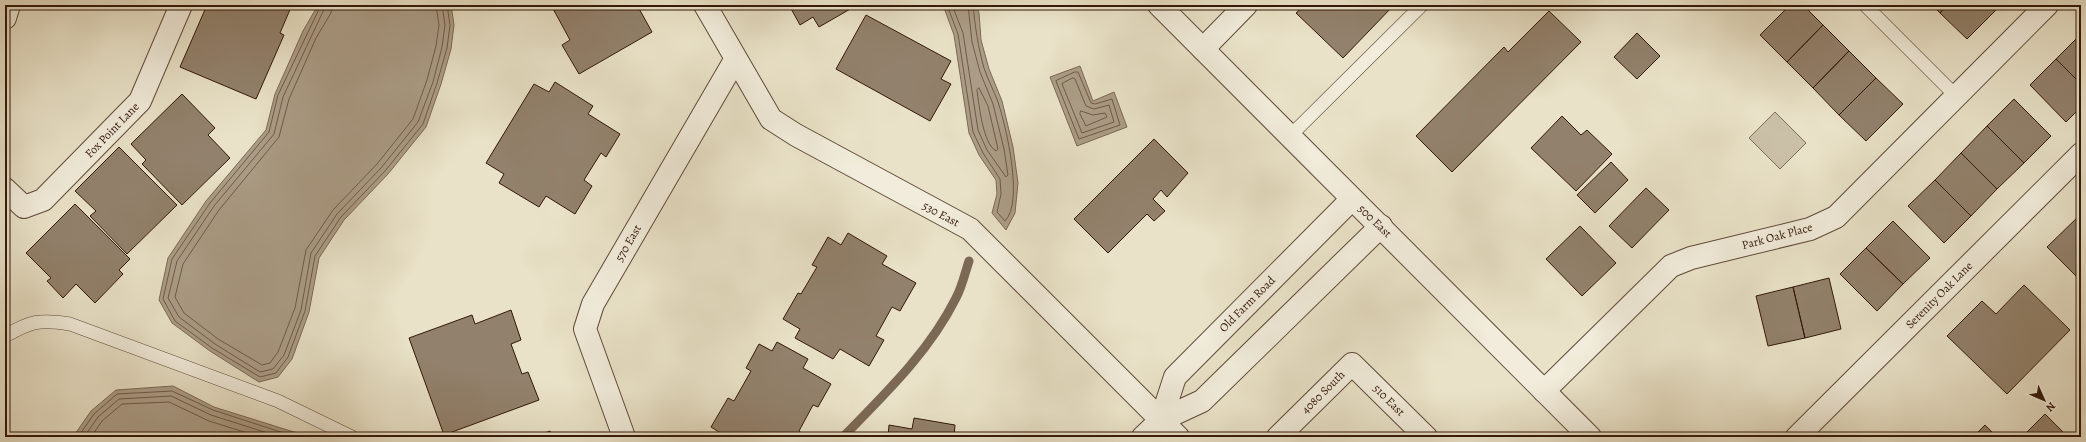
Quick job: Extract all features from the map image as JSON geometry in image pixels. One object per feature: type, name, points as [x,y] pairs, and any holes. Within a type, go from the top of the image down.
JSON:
[{"type":"street","points":[[5,18],[9,5]]},
{"type":"street","name":"Fox Point Lane","points":[[5,189],[24,207],[43,200],[140,101],[181,5]]},
{"type":"street","name":"530 East","points":[[704,5],[771,119],[796,135],[970,229],[1178,437]]},
{"type":"street","name":"500 East","points":[[1159,5],[1590,437]]},
{"type":"street","points":[[1202,49],[1246,5]]},
{"type":"street","name":"Park Oak Place","points":[[1544,391],[1671,266],[1691,258],[1810,229],[1836,217],[2047,5]]},
{"type":"street","name":"570 East","points":[[624,437],[585,329],[593,304],[736,60]]},
{"type":"street","name":"Serenity Oak Lane","points":[[1797,437],[2081,154]]},
{"type":"street","name":"Old Farm Road","points":[[1161,420],[1174,377],[1352,199]]},
{"type":"street","name":"Old Farm Road","points":[[1143,437],[1161,420],[1202,401],[1381,226]]},
{"type":"street","name":"4080 South","points":[[1278,437],[1352,364]]},
{"type":"street","name":"510 East","points":[[1352,364],[1426,437]]},
{"type":"lane","points":[[1289,137],[1422,5]]},
{"type":"lane","points":[[1865,5],[1956,96]]},
{"type":"lane","points":[[5,336],[26,324],[48,320],[70,324],[278,401],[352,437]]},
{"type":"shaded area","points":[[1775,112],[1806,143],[1780,169],[1749,138]]},
{"type":"water","points":[[318,5],[451,5],[454,25],[451,49],[426,127],[388,174],[344,220],[319,258],[309,312],[292,359],[278,377],[259,382],[210,351],[172,323],[159,300],[168,258],[206,201],[266,130],[275,94],[303,31]]},
{"type":"water","points":[[943,5],[976,5],[979,13],[981,40],[989,69],[1002,101],[1013,147],[1018,183],[1015,213],[1006,230],[992,213],[997,194],[996,180],[979,155],[969,133],[954,35]]},
{"type":"water","points":[[1080,66],[1093,101],[1114,92],[1127,127],[1077,146],[1050,77]]},
{"type":"water","points":[[173,386],[214,407],[297,433],[303,437],[73,437],[91,411],[116,390]]},
{"type":"building","points":[[207,5],[292,5],[280,33],[284,35],[256,99],[180,67]]},
{"type":"building","points":[[551,5],[628,5],[630,9],[637,5],[652,32],[579,74],[562,45],[570,40]]},
{"type":"building","points":[[789,5],[850,5],[852,8],[819,27],[813,17],[800,25]]},
{"type":"building","points":[[1305,5],[1394,5],[1343,58],[1296,13]]},
{"type":"building","points":[[1790,5],[1803,5],[1823,25],[1787,62],[1760,35]]},
{"type":"building","points":[[1932,5],[1947,5],[1940,13]]},
{"type":"building","points":[[1947,5],[2001,5],[1967,39],[1940,13]]},
{"type":"building","points":[[1549,11],[1581,42],[1452,172],[1416,136],[1504,47],[1508,52]]},
{"type":"building","points":[[866,15],[951,61],[941,79],[951,84],[930,121],[836,69]]},
{"type":"building","points":[[1823,25],[1849,51],[1813,88],[1787,62]]},
{"type":"building","points":[[1637,33],[1660,56],[1637,79],[1614,57]]},
{"type":"building","points":[[2081,34],[2081,84],[2056,59]]},
{"type":"building","points":[[1849,51],[1876,78],[1839,115],[1813,88]]},
{"type":"building","points":[[2056,59],[2081,84],[2081,107],[2066,122],[2030,85]]},
{"type":"building","points":[[1876,78],[1903,104],[1866,141],[1839,115]]},
{"type":"building","points":[[555,82],[593,106],[588,114],[620,134],[606,157],[601,153],[584,180],[592,186],[575,214],[546,196],[539,207],[499,183],[504,174],[486,163],[534,84],[549,92]]},
{"type":"building","points":[[182,94],[215,128],[208,135],[230,158],[182,205],[142,164],[146,160],[131,144]]},
{"type":"building","points":[[2014,99],[2051,136],[2024,163],[1987,126]]},
{"type":"building","points":[[1562,116],[1581,135],[1587,130],[1612,154],[1576,191],[1531,148]]},
{"type":"building","points":[[1987,126],[2024,163],[1997,189],[1961,153]]},
{"type":"building","points":[[1154,139],[1188,173],[1167,197],[1161,190],[1153,199],[1165,211],[1154,221],[1147,214],[1108,253],[1074,219]]},
{"type":"building","points":[[119,147],[177,205],[127,254],[90,216],[96,211],[75,191]]},
{"type":"building","points":[[1961,153],[1997,189],[1971,216],[1935,180]]},
{"type":"building","points":[[1611,162],[1628,180],[1595,213],[1577,195]]},
{"type":"building","points":[[1935,180],[1971,216],[1944,243],[1908,206]]},
{"type":"building","points":[[1646,188],[1669,210],[1632,248],[1609,226]]},
{"type":"building","points":[[75,204],[130,259],[119,270],[123,274],[95,303],[76,284],[63,298],[47,281],[51,278],[26,253]]},
{"type":"building","points":[[2081,214],[2081,281],[2047,247]]},
{"type":"building","points":[[1893,221],[1930,258],[1903,284],[1866,248]]},
{"type":"building","points":[[1580,226],[1616,263],[1582,296],[1546,259]]},
{"type":"building","points":[[848,233],[887,256],[882,264],[916,283],[900,311],[892,307],[876,336],[884,340],[869,366],[840,349],[833,359],[795,338],[800,329],[783,319],[798,293],[801,294],[817,267],[812,265],[828,237],[841,245]]},
{"type":"building","points":[[1866,248],[1903,284],[1877,311],[1840,274]]},
{"type":"building","points":[[1829,278],[1841,329],[1805,338],[1793,287]]},
{"type":"building","points":[[2024,285],[2070,330],[2007,394],[1947,336],[1982,301],[1996,314]]},
{"type":"building","points":[[1793,287],[1805,338],[1768,346],[1756,296]]},
{"type":"building","points":[[511,310],[521,340],[511,344],[522,374],[528,372],[539,400],[444,435],[409,338],[472,315],[475,324]]},
{"type":"building","points":[[777,342],[808,359],[803,368],[831,384],[818,407],[813,405],[799,431],[807,437],[727,437],[711,427],[728,398],[734,401],[751,371],[746,368],[759,344],[772,351]]},
{"type":"building","points":[[2045,414],[2068,437],[2022,437]]},
{"type":"building","points":[[914,418],[955,425],[954,437],[888,437],[889,425],[912,429]]},
{"type":"building","points":[[1985,425],[1997,437],[1973,437]]},
{"type":"building","points":[[550,431],[552,437],[535,437]]},
{"type":"waterway","points":[[843,437],[905,372],[933,336],[958,294],[969,261]]}]
